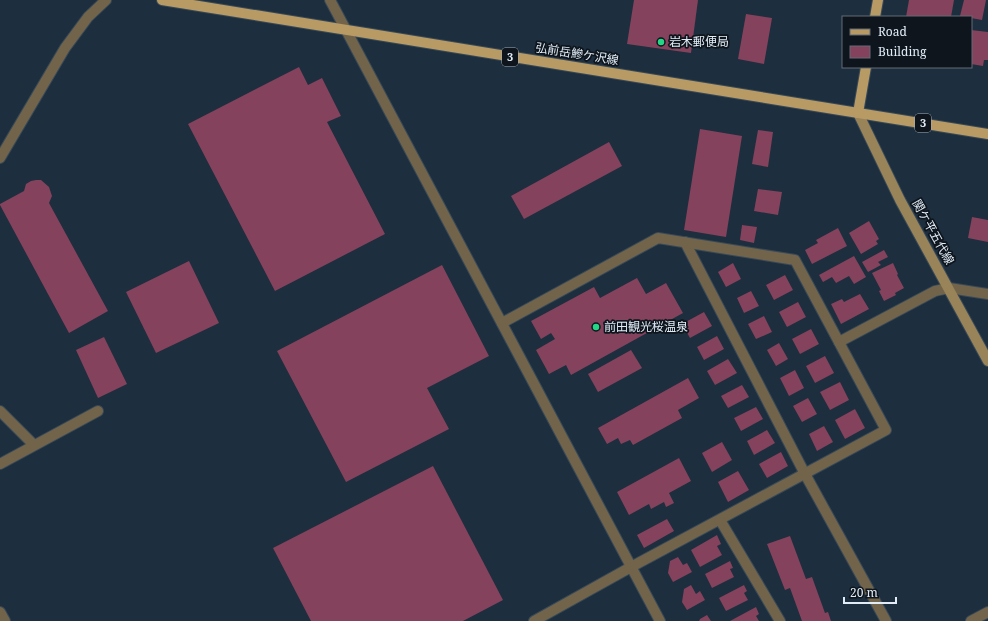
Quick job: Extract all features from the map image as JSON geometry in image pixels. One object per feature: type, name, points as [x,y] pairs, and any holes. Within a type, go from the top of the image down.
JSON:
[{"type":"main road","name":"弘前岳鰺ケ沢線","points":[[162,0],[988,134]]},
{"type":"main road","points":[[875,16],[878,0]]},
{"type":"main road","points":[[858,113],[866,68]]},
{"type":"main road","name":"関ケ平五代線","points":[[858,113],[900,200],[988,361]]},
{"type":"street","points":[[0,158],[65,48],[88,18],[106,0]]},
{"type":"street","points":[[330,0],[660,621]]},
{"type":"street","points":[[502,323],[658,238],[795,260],[886,430],[631,567],[534,621]]},
{"type":"street","points":[[685,242],[805,474],[886,621]]},
{"type":"street","points":[[839,342],[935,291],[949,288],[988,294]]},
{"type":"street","points":[[0,411],[34,445]]},
{"type":"street","points":[[0,464],[98,411]]},
{"type":"street","points":[[720,520],[780,621]]},
{"type":"street","points":[[0,612],[5,621]]},
{"type":"street","points":[[971,621],[988,612]]},
{"type":"building","points":[[634,0],[698,0],[691,53],[627,44]]},
{"type":"building","points":[[909,0],[954,0],[951,16],[906,16]]},
{"type":"building","points":[[964,0],[986,0],[982,20],[972,18],[972,16],[960,16]]},
{"type":"building","points":[[746,14],[772,18],[764,64],[738,59]]},
{"type":"building","points":[[972,30],[988,32],[988,60],[984,60],[983,66],[972,64]]},
{"type":"building","points":[[299,67],[308,85],[322,78],[341,116],[327,122],[385,234],[275,291],[188,124]]},
{"type":"building","points":[[700,129],[742,136],[726,237],[684,230]]},
{"type":"building","points":[[758,130],[773,132],[768,167],[752,164]]},
{"type":"building","points":[[609,142],[622,166],[524,219],[511,196]]},
{"type":"building","points":[[36,180],[41,180],[49,187],[52,196],[49,203],[108,311],[69,333],[0,205],[24,191],[26,184]]},
{"type":"building","points":[[758,189],[782,192],[778,215],[754,211]]},
{"type":"building","points":[[972,217],[988,220],[988,242],[968,238]]},
{"type":"building","points":[[869,221],[879,239],[876,241],[878,244],[861,254],[849,233]]},
{"type":"building","points":[[742,225],[757,227],[754,243],[740,240]]},
{"type":"building","points":[[838,228],[847,246],[812,264],[805,250],[818,243],[816,240]]},
{"type":"building","points":[[884,250],[888,257],[878,262],[881,265],[868,272],[862,262]]},
{"type":"building","points":[[854,256],[866,277],[854,284],[849,276],[836,283],[832,277],[823,282],[819,275]]},
{"type":"building","points":[[189,261],[219,323],[156,353],[126,292]]},
{"type":"building","points":[[733,263],[741,279],[726,287],[718,272]]},
{"type":"building","points":[[893,263],[904,288],[895,293],[896,295],[884,301],[879,291],[881,290],[872,273]]},
{"type":"building","points":[[442,265],[489,356],[427,388],[449,429],[346,482],[277,351]]},
{"type":"building","points":[[785,275],[793,290],[774,300],[766,285]]},
{"type":"building","name":"前田観光桜温泉","points":[[637,278],[646,294],[666,283],[683,313],[571,375],[566,365],[549,374],[536,350],[555,339],[551,333],[541,339],[531,321],[594,287],[600,298]]},
{"type":"building","points":[[751,291],[759,306],[744,313],[737,298]]},
{"type":"building","points":[[860,294],[869,309],[841,324],[831,304],[842,299],[844,302]]},
{"type":"building","points":[[798,302],[806,317],[787,327],[779,312]]},
{"type":"building","points":[[704,312],[712,326],[690,338],[682,324]]},
{"type":"building","points":[[764,316],[772,332],[756,339],[748,324]]},
{"type":"building","points":[[811,329],[819,344],[800,354],[792,339]]},
{"type":"building","points":[[717,336],[724,349],[704,360],[697,347]]},
{"type":"building","points":[[104,337],[127,384],[98,398],[76,350]]},
{"type":"building","points":[[779,343],[788,359],[776,366],[767,350]]},
{"type":"building","points":[[631,350],[642,368],[598,392],[588,374]]},
{"type":"building","points":[[825,356],[834,373],[815,383],[806,366]]},
{"type":"building","points":[[728,359],[737,373],[715,385],[707,371]]},
{"type":"building","points":[[795,370],[804,388],[789,396],[780,378]]},
{"type":"building","points":[[688,378],[699,398],[678,410],[682,418],[633,445],[630,440],[621,444],[618,438],[607,444],[598,428]]},
{"type":"building","points":[[840,382],[849,400],[830,410],[820,392]]},
{"type":"building","points":[[742,385],[749,397],[728,408],[721,396]]},
{"type":"building","points":[[808,398],[817,414],[802,422],[793,406]]},
{"type":"building","points":[[756,407],[763,419],[741,431],[734,418]]},
{"type":"building","points":[[855,409],[865,428],[845,439],[835,420]]},
{"type":"building","points":[[824,426],[833,442],[817,451],[809,434]]},
{"type":"building","points":[[767,430],[775,443],[754,455],[747,441]]},
{"type":"building","points":[[722,442],[732,460],[712,472],[702,453]]},
{"type":"building","points":[[781,452],[788,466],[767,478],[759,464]]},
{"type":"building","points":[[679,458],[691,481],[669,493],[674,503],[666,507],[664,502],[651,509],[649,504],[629,515],[617,492]]},
{"type":"building","points":[[433,466],[503,600],[463,621],[311,621],[273,548]]},
{"type":"building","points":[[738,471],[749,490],[728,502],[718,482]]},
{"type":"building","points":[[667,519],[674,531],[644,548],[637,535]]},
{"type":"building","points":[[717,535],[721,544],[717,546],[722,555],[700,567],[691,550]]},
{"type":"building","points":[[790,536],[806,579],[812,577],[825,613],[828,612],[831,621],[802,621],[790,588],[785,590],[767,544]]},
{"type":"building","points":[[678,557],[683,565],[687,563],[692,572],[673,582],[668,573],[670,561]]},
{"type":"building","points":[[730,561],[733,568],[730,569],[734,577],[712,588],[705,574]]},
{"type":"building","points":[[691,585],[696,594],[700,591],[705,600],[687,610],[682,602],[684,589]]},
{"type":"building","points":[[744,585],[747,591],[744,593],[748,600],[726,611],[719,598]]},
{"type":"building","points":[[756,607],[759,614],[756,616],[759,621],[730,621]]},
{"type":"building","points":[[707,615],[711,621],[699,621],[700,619]]},
{"type":"place","name":"岩木郵便局","points":[[661,42]]},
{"type":"place","name":"前田観光桜温泉","points":[[596,327]]}]
